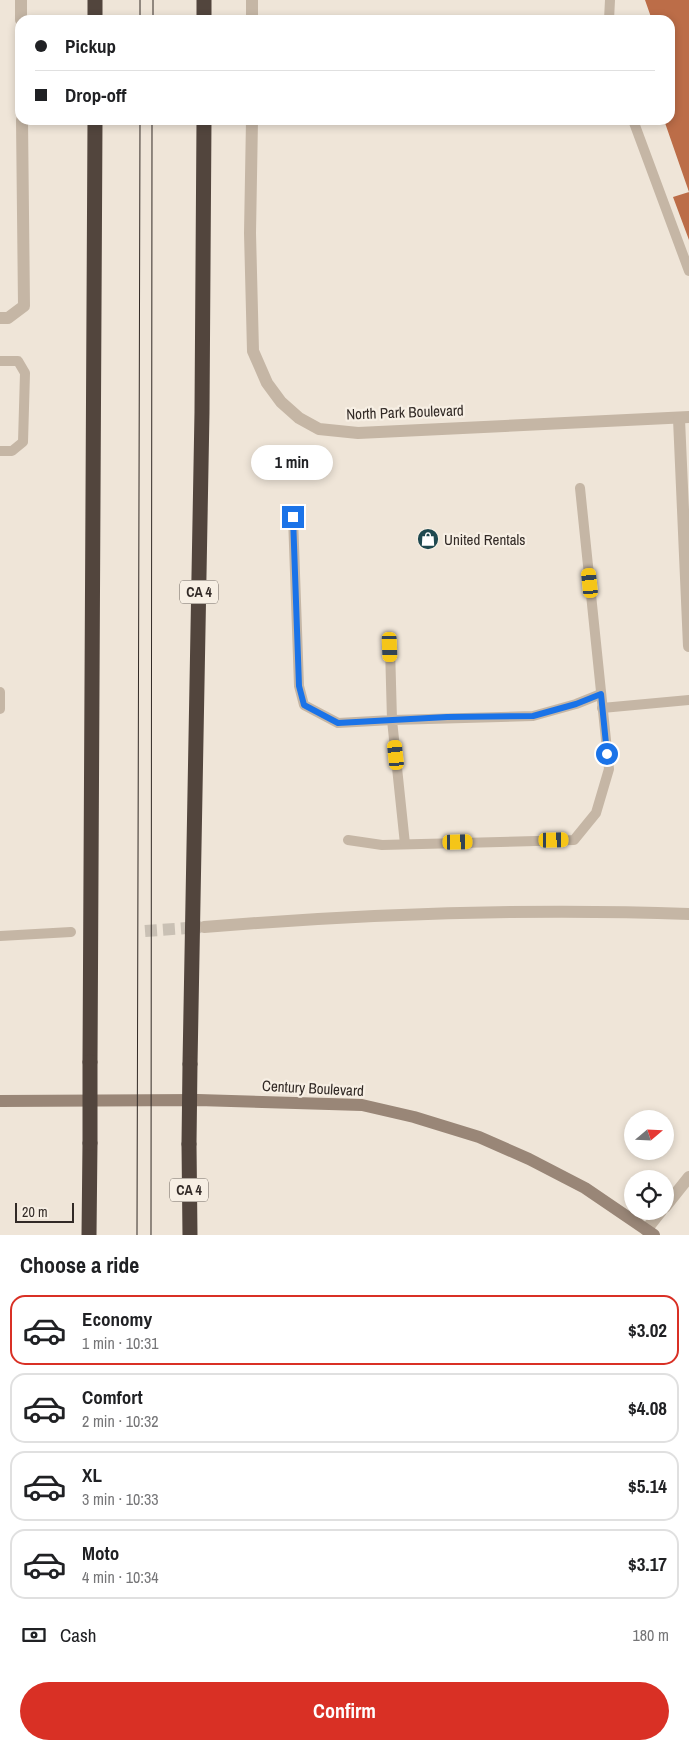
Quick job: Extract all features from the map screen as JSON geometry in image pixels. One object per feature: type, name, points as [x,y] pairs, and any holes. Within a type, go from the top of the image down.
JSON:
[{"type":"highway","points":[[95,0],[95,15]]},
{"type":"highway","points":[[204,0],[204,15]]},
{"type":"highway","points":[[89,1235],[95,125]]},
{"type":"highway","name":"CA 4","points":[[190,1235],[190,1064],[202,412],[204,125]]},
{"type":"street","points":[[21,0],[21,15]]},
{"type":"street","points":[[252,0],[252,15]]},
{"type":"street","points":[[0,318],[8,318],[24,306],[22,125]]},
{"type":"street","name":"North Park Boulevard","points":[[252,125],[250,233],[253,351],[267,383],[281,402],[299,418],[319,429],[358,433],[684,418],[689,646]]},
{"type":"street","points":[[204,927],[336,917],[586,910],[689,914]]},
{"type":"street","name":"Century Boulevard","points":[[0,1101],[198,1100],[362,1105],[414,1117],[479,1137],[529,1159],[585,1188],[650,1232]]},
{"type":"street","points":[[674,1196],[689,1177]]},
{"type":"street","points":[[650,1232],[656,1220]]},
{"type":"lane","points":[[609,15],[610,0]]},
{"type":"lane","points":[[635,125],[689,271]]},
{"type":"lane","points":[[0,361],[18,361],[25,374],[23,442],[12,450],[0,451]]},
{"type":"lane","points":[[348,840],[382,844],[405,844],[574,840],[596,814],[609,769],[580,488]]},
{"type":"lane","points":[[293,517],[299,686],[304,705],[338,723],[533,716],[576,704],[601,694]]},
{"type":"lane","points":[[390,647],[392,720],[405,844]]},
{"type":"lane","points":[[0,692],[0,710]]},
{"type":"lane","points":[[602,708],[689,700]]},
{"type":"lane","points":[[0,936],[71,932]]},
{"type":"building","points":[[645,0],[689,0],[689,192],[666,125],[675,125],[675,15],[650,15]]},
{"type":"building","points":[[689,192],[689,240],[673,197]]},
{"type":"tunnel","points":[[145,931],[201,927]]},
{"type":"tram line","points":[[140,0],[140,15]]},
{"type":"tram line","points":[[153,0],[153,15]]},
{"type":"tram line","points":[[137,1235],[140,125]]},
{"type":"tram line","points":[[151,1235],[152,125]]},
{"type":"place","name":"United Rentals","points":[[428,539]]},
{"type":"route","points":[[293,517],[299,686],[304,705],[338,723],[447,717],[533,716],[576,704],[601,694],[607,754]]}]
